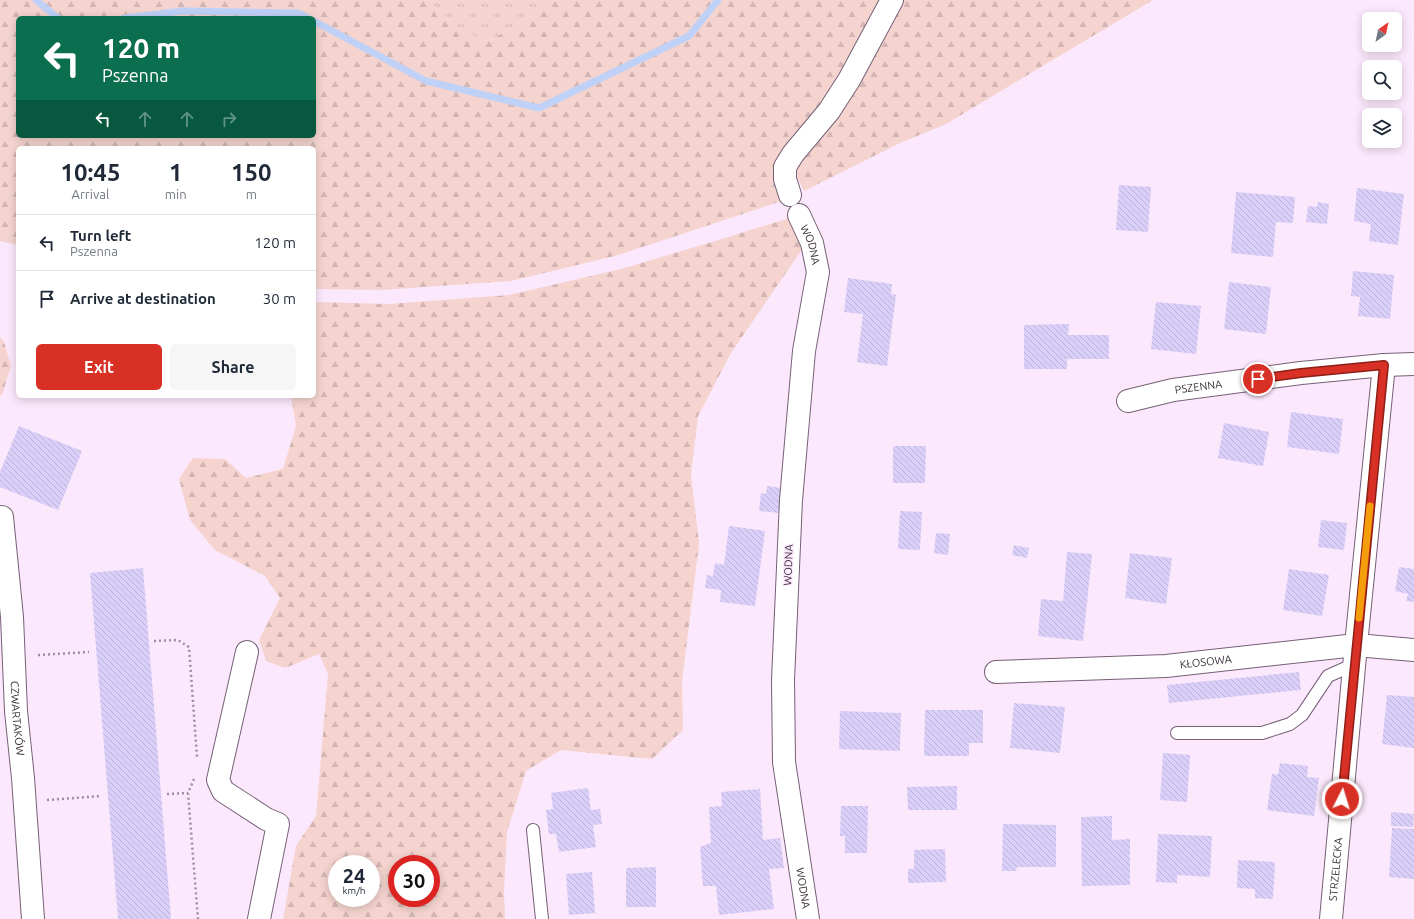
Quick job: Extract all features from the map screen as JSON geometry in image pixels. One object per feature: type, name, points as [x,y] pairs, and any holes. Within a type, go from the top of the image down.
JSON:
[{"type":"street","points":[[790,195],[785,179],[785,167],[793,154],[829,111],[849,80],[892,0]]},
{"type":"street","name":"WODNA","points":[[799,215],[812,243],[818,272],[804,351],[790,500],[783,680],[784,762],[808,919]]},
{"type":"street","name":"PSZENNA","points":[[1128,401],[1173,390],[1301,373],[1384,365],[1414,364]]},
{"type":"street","name":"STRZELECKA","points":[[1331,919],[1355,655],[1384,365]]},
{"type":"street","name":"CZWARTAKÓW","points":[[2,517],[12,617],[16,711],[25,802],[33,919]]},
{"type":"street","name":"KŁOSOWA","points":[[996,672],[1166,666],[1414,650]]},
{"type":"street","points":[[247,652],[218,780],[223,791],[266,819],[278,824],[259,919]]},
{"type":"lane","points":[[1177,733],[1262,733],[1290,724],[1302,716],[1328,676],[1355,655]]},
{"type":"lane","points":[[533,830],[542,919]]},
{"type":"path","points":[[154,641],[178,640],[190,647],[197,764]]},
{"type":"path","points":[[14,657],[89,652]]},
{"type":"path","points":[[197,772],[188,793],[198,919]]},
{"type":"path","points":[[166,794],[188,793]]},
{"type":"path","points":[[25,802],[101,796]]},
{"type":"green space","points":[[0,0],[428,0],[459,31],[489,41],[544,9],[556,0],[882,0],[823,108],[776,164],[773,177],[782,201],[615,256],[511,281],[382,290],[316,289],[316,146],[16,146],[16,245],[0,241]]},
{"type":"green space","points":[[428,0],[556,0],[544,9],[489,41],[459,31]]},
{"type":"green space","points":[[902,0],[1153,0],[946,124],[900,143],[804,191],[796,175],[800,162]]},
{"type":"green space","points":[[789,218],[803,248],[731,353],[698,416],[691,474],[699,544],[682,681],[683,730],[652,759],[561,750],[526,771],[507,832],[504,891],[505,919],[283,919],[296,846],[316,816],[328,674],[319,654],[285,668],[266,661],[259,640],[280,598],[265,576],[215,550],[190,520],[179,479],[193,458],[225,459],[246,478],[283,469],[296,426],[291,398],[316,398],[316,302],[389,304],[509,295],[621,269]]},
{"type":"green space","points":[[0,337],[4,342],[11,366],[2,395],[0,396]]},
{"type":"building","points":[[1119,185],[1151,187],[1148,232],[1116,230]]},
{"type":"building","points":[[1357,188],[1404,194],[1398,245],[1369,241],[1371,224],[1354,221]]},
{"type":"building","points":[[1236,192],[1295,197],[1293,223],[1276,222],[1273,257],[1231,253]]},
{"type":"building","points":[[1318,202],[1329,204],[1327,224],[1306,222],[1308,206],[1317,207]]},
{"type":"building","points":[[1353,271],[1394,275],[1390,319],[1358,316],[1360,297],[1351,296]]},
{"type":"building","points":[[848,278],[892,284],[891,294],[896,295],[887,366],[857,362],[863,314],[844,312]]},
{"type":"building","points":[[1229,282],[1271,287],[1266,334],[1224,329]]},
{"type":"building","points":[[1156,302],[1201,306],[1196,354],[1151,349]]},
{"type":"building","points":[[1069,324],[1068,335],[1109,335],[1109,359],[1067,359],[1067,369],[1024,369],[1024,325]]},
{"type":"building","points":[[1291,412],[1343,419],[1339,454],[1287,447]]},
{"type":"building","points":[[1224,423],[1269,432],[1263,466],[1218,458]]},
{"type":"building","points":[[19,426],[82,451],[58,510],[0,487],[0,472]]},
{"type":"building","points":[[893,446],[926,446],[925,483],[893,483]]},
{"type":"building","points":[[767,486],[781,488],[779,513],[759,511],[761,493],[766,494]]},
{"type":"building","points":[[900,511],[922,512],[920,550],[898,549]]},
{"type":"building","points":[[1321,520],[1347,523],[1344,550],[1318,547]]},
{"type":"building","points":[[729,526],[765,531],[755,606],[720,602],[721,590],[705,588],[707,575],[713,576],[715,563],[724,565]]},
{"type":"building","points":[[936,533],[950,534],[948,555],[934,553]]},
{"type":"building","points":[[1014,545],[1029,548],[1027,558],[1012,555]]},
{"type":"building","points":[[1067,552],[1092,554],[1083,641],[1038,636],[1041,599],[1063,601]]},
{"type":"building","points":[[1130,553],[1172,558],[1166,604],[1125,598]]},
{"type":"building","points":[[1399,567],[1414,569],[1414,602],[1406,601],[1408,594],[1395,591]]},
{"type":"building","points":[[143,568],[171,919],[118,919],[90,573]]},
{"type":"building","points":[[1289,569],[1329,575],[1322,616],[1283,610]]},
{"type":"building","points":[[1299,672],[1301,690],[1169,703],[1167,685]]},
{"type":"building","points":[[1387,695],[1414,697],[1414,748],[1382,744]]},
{"type":"building","points":[[1014,703],[1065,707],[1060,753],[1010,748]]},
{"type":"building","points":[[925,710],[983,710],[983,743],[969,743],[969,756],[924,756]]},
{"type":"building","points":[[840,711],[901,713],[900,751],[839,749]]},
{"type":"building","points":[[1163,753],[1190,755],[1187,802],[1160,800]]},
{"type":"building","points":[[1280,763],[1308,766],[1307,777],[1319,778],[1314,816],[1267,810],[1272,774],[1278,775]]},
{"type":"building","points":[[957,786],[957,810],[908,810],[907,787]]},
{"type":"building","points":[[588,788],[591,810],[600,809],[602,824],[593,825],[596,847],[559,852],[556,834],[549,834],[546,810],[553,809],[551,793]]},
{"type":"building","points":[[760,789],[763,840],[780,838],[784,868],[769,869],[774,909],[719,915],[716,886],[703,886],[700,847],[711,843],[709,807],[722,806],[721,792]]},
{"type":"building","points":[[841,806],[868,806],[867,853],[845,853],[845,836],[840,836]]},
{"type":"building","points":[[1391,812],[1414,814],[1413,827],[1391,826]]},
{"type":"building","points":[[1112,816],[1112,840],[1130,839],[1130,885],[1082,886],[1081,817]]},
{"type":"building","points":[[1003,824],[1056,825],[1056,867],[1017,867],[1016,871],[1002,871]]},
{"type":"building","points":[[1392,828],[1414,829],[1414,879],[1389,877]]},
{"type":"building","points":[[1158,834],[1212,836],[1210,877],[1177,875],[1177,883],[1156,882]]},
{"type":"building","points":[[945,849],[946,882],[908,883],[908,869],[914,869],[914,850]]},
{"type":"building","points":[[1238,860],[1275,862],[1273,899],[1255,898],[1255,889],[1237,888]]},
{"type":"building","points":[[656,867],[656,907],[626,907],[626,868]]},
{"type":"building","points":[[592,872],[595,913],[569,915],[566,874]]},
{"type":"waterway","points":[[36,0],[56,16]]},
{"type":"waterway","points":[[316,22],[426,81],[539,108],[689,36],[718,0]]},
{"type":"waterway","points":[[141,16],[183,11],[299,13],[304,16]]},
{"type":"slow traffic","points":[[1359,618],[1370,506]]},
{"type":"route","points":[[1258,379],[1301,373],[1384,365],[1342,799]]}]
